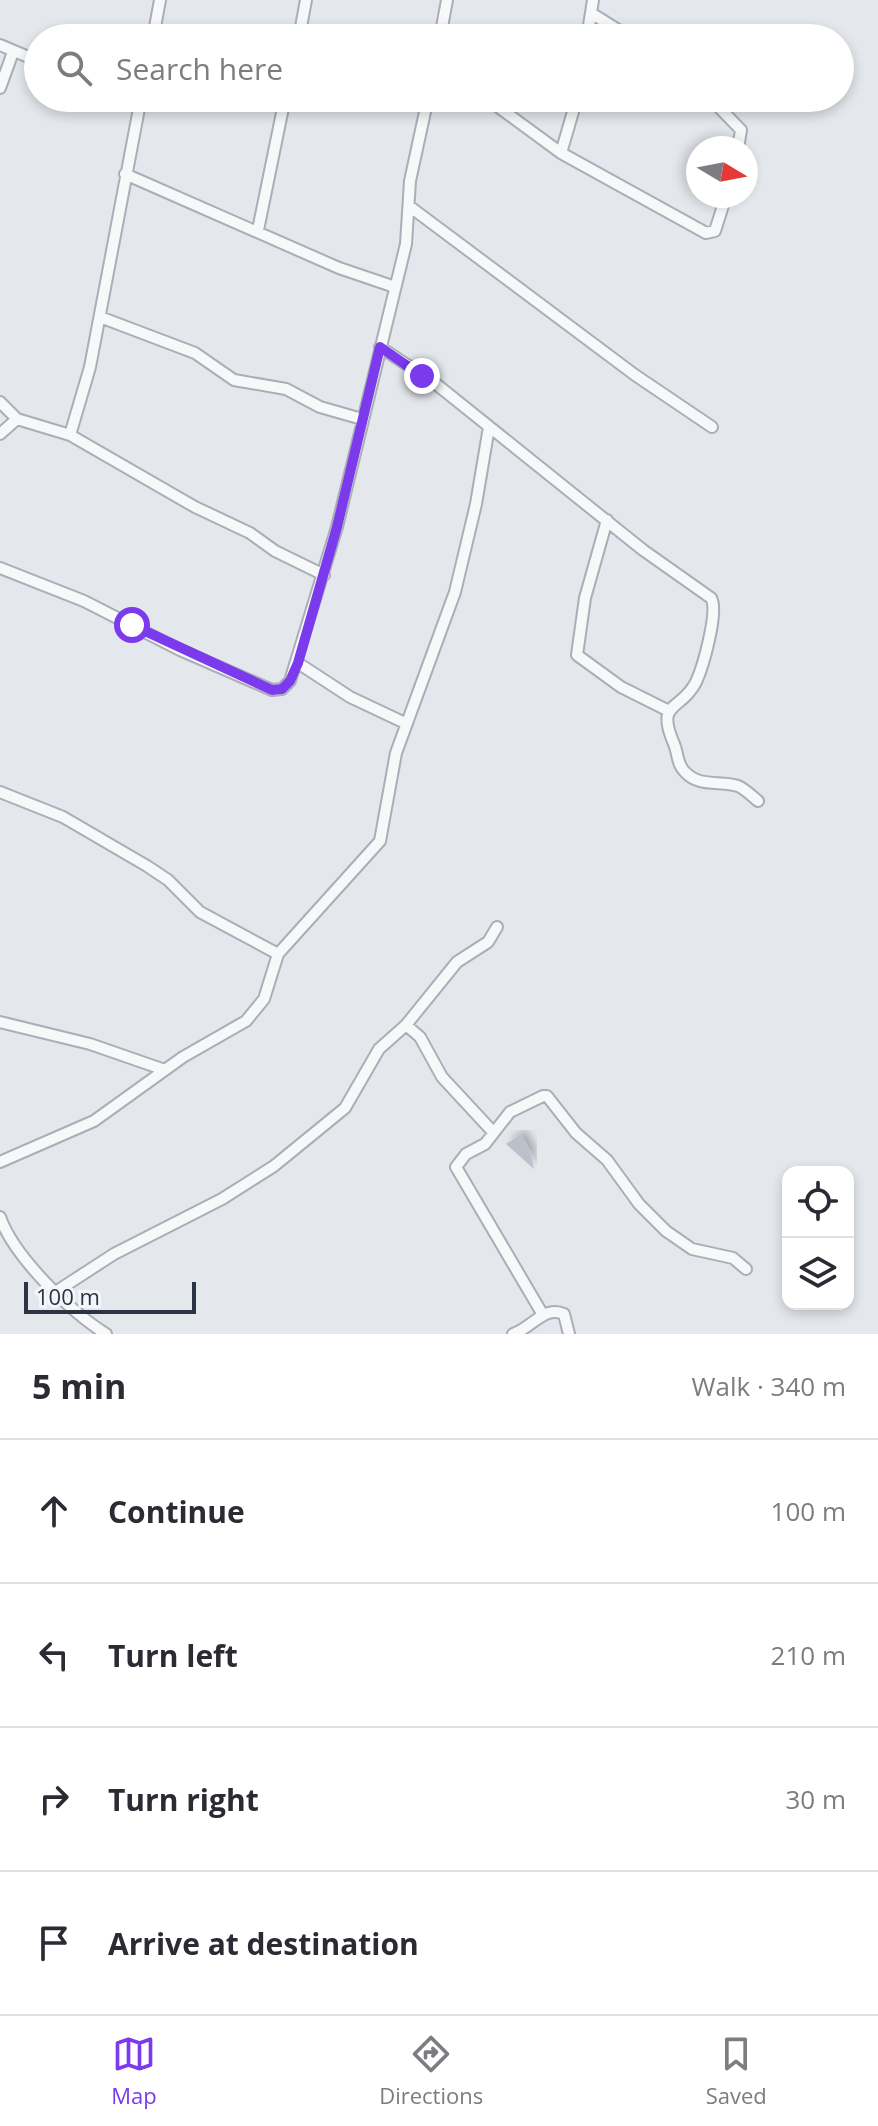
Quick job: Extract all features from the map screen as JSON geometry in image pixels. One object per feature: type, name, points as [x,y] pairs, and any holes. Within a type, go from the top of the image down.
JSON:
[{"type":"street","points":[[156,24],[160,0]]},
{"type":"street","points":[[302,24],[306,0]]},
{"type":"street","points":[[443,24],[447,0]]},
{"type":"street","points":[[589,24],[593,0]]},
{"type":"street","points":[[591,13],[609,24]]},
{"type":"street","points":[[0,45],[24,56]]},
{"type":"street","points":[[0,88],[13,52]]},
{"type":"street","points":[[70,435],[100,317],[136,112]]},
{"type":"street","points":[[258,230],[282,112]]},
{"type":"street","points":[[0,568],[84,601],[180,650],[272,690],[282,689],[290,681],[324,575],[406,244],[410,181],[425,112]]},
{"type":"street","points":[[505,112],[561,153],[706,233],[715,231],[722,208]]},
{"type":"street","points":[[561,153],[573,112]]},
{"type":"street","points":[[724,112],[741,130],[740,136]]},
{"type":"street","points":[[125,174],[339,268],[395,287]]},
{"type":"street","points":[[409,206],[635,375],[712,427]]},
{"type":"street","points":[[100,317],[195,353],[234,380],[286,389],[320,407],[362,419]]},
{"type":"street","points":[[380,347],[436,384],[517,446],[714,603],[695,683],[669,711],[666,727],[680,767],[687,775],[710,784],[736,785],[758,801]]},
{"type":"street","points":[[0,402],[17,419],[70,435],[195,507],[250,533],[275,551],[324,575]]},
{"type":"street","points":[[0,434],[17,419]]},
{"type":"street","points":[[0,1162],[94,1121],[165,1070],[246,1021],[264,999],[278,954],[380,841],[389,784],[405,723],[455,592],[476,504],[489,427]]},
{"type":"street","points":[[607,520],[585,598],[577,655],[621,687],[669,711]]},
{"type":"street","points":[[298,663],[350,697],[405,723]]},
{"type":"street","points":[[0,792],[63,817],[168,880],[200,912],[278,954]]},
{"type":"street","points":[[57,1291],[114,1254],[222,1199],[274,1166],[345,1108],[379,1049],[406,1025],[457,962],[488,942],[497,927]]},
{"type":"street","points":[[0,1022],[90,1044],[165,1070]]},
{"type":"street","points":[[406,1025],[420,1037],[442,1077],[493,1132]]},
{"type":"street","points":[[543,1315],[456,1167],[516,1108],[547,1096],[666,1231],[692,1249],[733,1258],[746,1269]]},
{"type":"street","points":[[0,1217],[5,1231],[27,1262],[106,1334]]},
{"type":"street","points":[[513,1334],[543,1315],[557,1311],[564,1314],[569,1334]]},
{"type":"building","points":[[521,1134],[530,1151],[534,1169],[506,1144]]},
{"type":"route","points":[[132,625],[180,650],[272,690],[282,689],[290,681],[298,663],[308,620],[324,575],[380,347],[422,376]]}]
